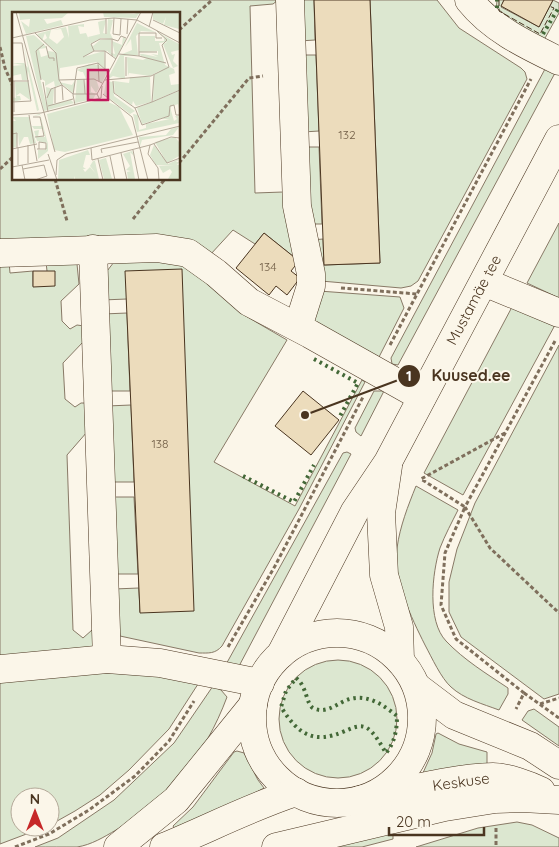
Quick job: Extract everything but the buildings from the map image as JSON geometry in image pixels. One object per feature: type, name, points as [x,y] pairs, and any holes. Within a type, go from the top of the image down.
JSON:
[{"type":"street","points":[[290,0],[297,206],[311,274],[311,286],[298,327]]},
{"type":"street","points":[[476,5],[493,25],[547,66]]},
{"type":"street","name":"Mustamäe tee","points":[[281,654],[355,511],[388,462],[559,139]]},
{"type":"street","points":[[0,253],[157,248],[188,253],[216,272],[248,302],[298,327],[422,397]]},
{"type":"street","points":[[85,250],[107,659]]},
{"type":"street","points":[[484,282],[559,313]]},
{"type":"street","name":"Mustamäe tee","points":[[388,462],[381,513],[384,576],[399,627],[400,660]]},
{"type":"street","points":[[118,847],[176,800],[256,694],[270,667],[281,654],[303,640],[329,633],[355,634],[379,643],[400,660],[410,672],[417,687],[423,714],[419,742],[406,768],[386,788],[360,800],[338,803],[316,800],[296,792],[275,776],[261,755],[253,730],[256,694]]},
{"type":"street","points":[[0,669],[107,659],[160,663],[211,674],[256,694]]},
{"type":"street","points":[[417,687],[454,715],[530,746],[559,765]]},
{"type":"street","name":"Keskuse","points":[[360,800],[454,782],[495,777],[530,785],[559,801]]},
{"type":"street","points":[[164,847],[263,802],[296,792]]},
{"type":"street","name":"Keskuse","points":[[276,847],[445,807],[495,799],[522,798],[559,801]]},
{"type":"path","points":[[180,29],[212,0]]},
{"type":"path","points":[[0,47],[5,68],[12,84]]},
{"type":"path","points":[[15,847],[49,834],[90,810],[135,776],[169,741],[275,566],[417,294],[547,66]]},
{"type":"path","points":[[180,161],[248,78],[292,74]]},
{"type":"path","points":[[0,169],[12,158]]},
{"type":"path","points":[[55,180],[85,250]]},
{"type":"path","points":[[311,286],[417,294]]},
{"type":"path","points":[[559,334],[465,507],[445,553],[441,606],[456,639],[559,718]]},
{"type":"path","points":[[505,433],[421,479],[465,507],[490,548],[559,613]]},
{"type":"path","points":[[513,716],[524,693]]},
{"type":"path","points":[[539,704],[559,698]]},
{"type":"green space","points":[[0,0],[278,0],[273,4],[250,6],[255,193],[283,192],[299,261],[264,233],[255,244],[233,230],[210,255],[0,243]]},
{"type":"green space","points":[[297,0],[314,0],[315,40],[299,41]]},
{"type":"green space","points":[[370,0],[437,0],[459,28],[521,68],[525,72],[527,79],[418,281],[411,286],[401,288],[321,281],[312,240],[323,239],[324,265],[380,263]]},
{"type":"green space","points":[[497,0],[504,0],[501,7],[539,27],[553,0],[559,3],[559,13],[544,40],[496,12]]},
{"type":"green space","points":[[300,55],[316,55],[319,131],[303,132]]},
{"type":"green space","points":[[545,69],[555,73],[398,365],[392,364],[391,358]]},
{"type":"green space","points":[[304,147],[319,147],[322,224],[308,224]]},
{"type":"green space","points":[[559,223],[559,298],[527,283]]},
{"type":"green space","points":[[180,260],[244,315],[287,340],[214,462],[295,506],[362,380],[365,382],[299,509],[222,646],[209,653],[199,653],[120,636],[114,589],[139,588],[140,612],[127,299],[102,300],[104,275],[114,262]]},
{"type":"green space","points":[[0,262],[9,262],[10,273],[33,271],[33,286],[47,271],[46,262],[77,264],[79,284],[61,301],[62,321],[70,329],[77,325],[84,326],[83,342],[63,363],[65,399],[75,407],[85,403],[87,432],[67,455],[73,630],[83,638],[92,630],[97,646],[0,661]]},
{"type":"green space","points":[[319,291],[400,297],[404,308],[379,357],[315,322]]},
{"type":"green space","points":[[512,307],[555,325],[463,495],[424,473]]},
{"type":"green space","points":[[127,313],[130,391],[106,391],[103,314]]},
{"type":"green space","points":[[559,345],[559,694],[544,699],[461,637],[449,612],[449,582],[457,549],[475,503]]},
{"type":"green space","points":[[374,391],[384,391],[361,436],[356,432],[355,428]]},
{"type":"green space","points":[[131,405],[134,482],[110,482],[107,406]]},
{"type":"green space","points":[[343,453],[351,454],[238,668],[224,668]]},
{"type":"green space","points":[[416,486],[458,510],[437,558],[433,583],[436,622],[440,632],[453,648],[508,688],[508,694],[499,710],[468,698],[447,683],[425,645],[404,598],[396,560],[397,548],[402,524]]},
{"type":"green space","points":[[110,497],[134,497],[138,574],[113,574]]},
{"type":"green space","points":[[338,660],[360,665],[380,677],[392,697],[397,719],[392,741],[380,761],[360,773],[338,778],[316,773],[296,761],[284,741],[279,719],[284,697],[296,677],[316,665]]},
{"type":"green space","points":[[124,668],[200,681],[169,729],[129,770],[100,795],[60,819],[60,787],[10,787],[10,837],[19,837],[0,844],[0,679]]},
{"type":"green space","points":[[213,686],[221,690],[227,697],[208,738],[183,774],[153,804],[116,830],[87,844],[77,847],[35,847],[60,837],[114,800],[174,743]]},
{"type":"green space","points":[[534,709],[559,727],[559,746],[522,720],[528,711]]},
{"type":"green space","points":[[438,733],[459,744],[487,752],[487,765],[422,775],[432,753],[436,734]]},
{"type":"green space","points":[[234,752],[244,753],[264,788],[178,834],[173,826],[193,807]]},
{"type":"green space","points":[[517,822],[532,825],[559,838],[559,847],[416,847],[478,828]]},
{"type":"green space","points":[[393,829],[393,839],[362,847],[321,847]]},
{"type":"hedge","points":[[497,0],[497,8]]},
{"type":"hedge","points":[[543,34],[559,7]]},
{"type":"hedge","points":[[314,359],[358,383],[339,418]]},
{"type":"hedge","points":[[243,476],[294,502],[314,465]]},
{"type":"hedge","points":[[296,678],[300,681],[311,706],[318,710],[328,709],[350,699],[363,698],[381,704],[397,716],[395,735],[386,753],[373,733],[362,726],[324,737],[315,737],[300,730],[281,707],[286,691],[296,678]]},
{"type":"fence","points":[[499,0],[499,11],[540,34],[554,8],[549,6]]},
{"type":"place","name":"Kuused.ee","points":[[305,415]]}]
